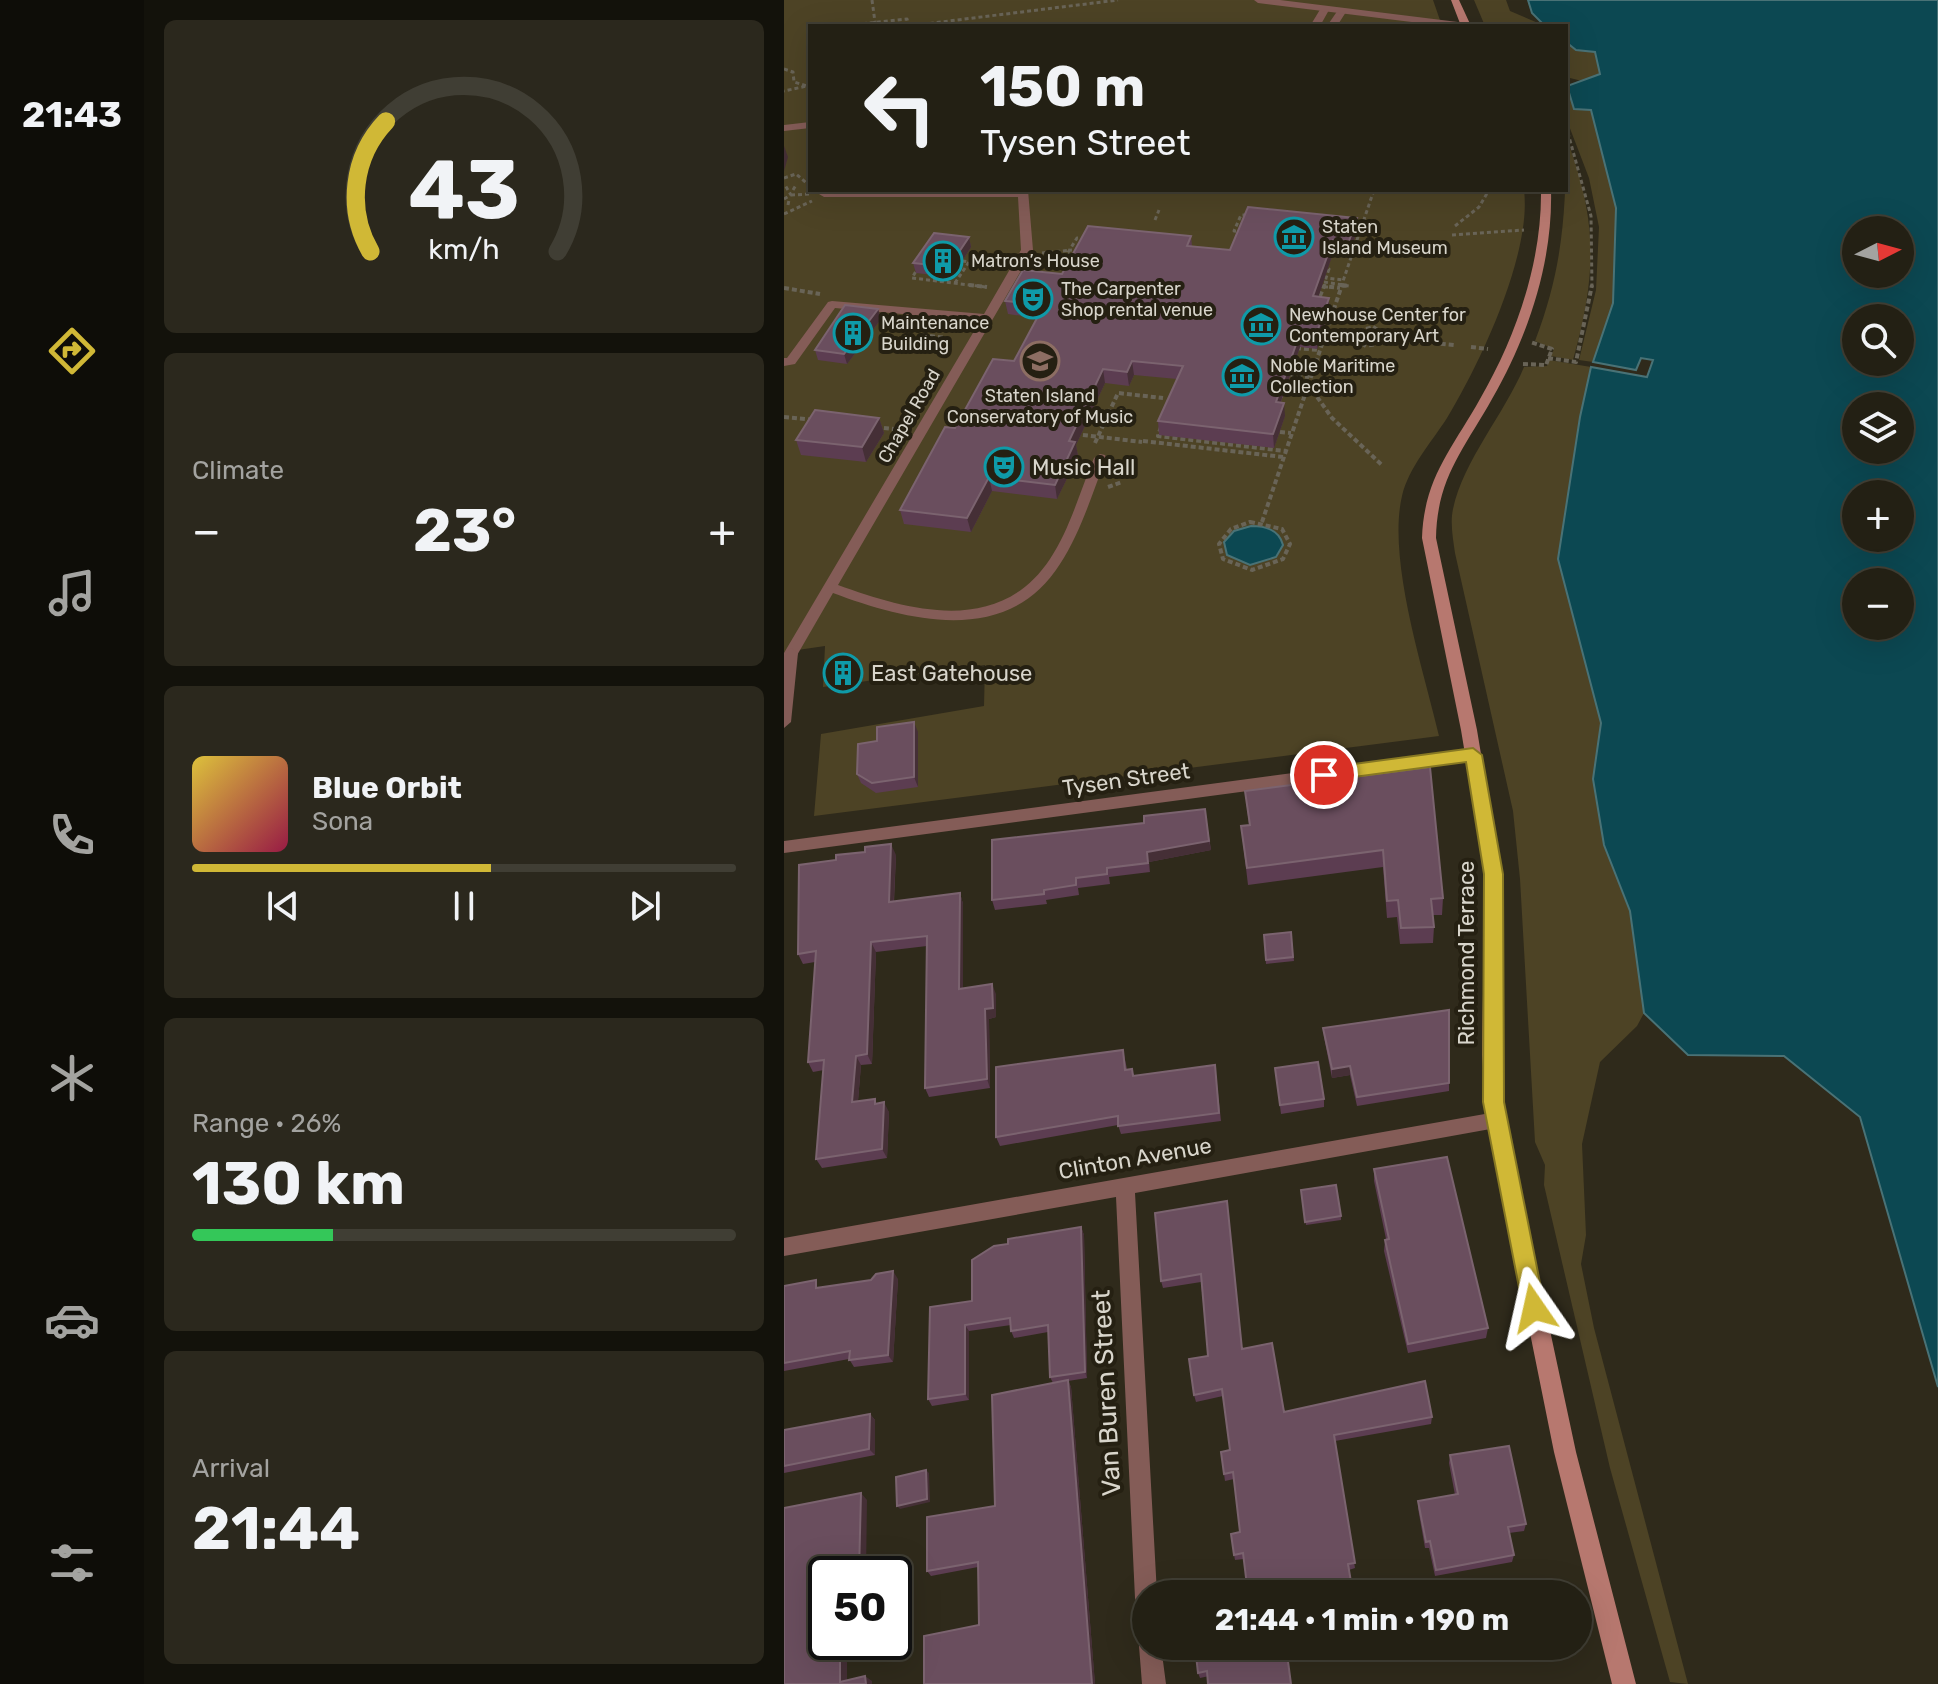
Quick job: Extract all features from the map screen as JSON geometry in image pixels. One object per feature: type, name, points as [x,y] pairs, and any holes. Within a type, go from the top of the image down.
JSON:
[{"type":"main road","points":[[1455,0],[1465,24]]},
{"type":"main road","name":"Richmond Terrace","points":[[1546,192],[1543,238],[1513,338],[1493,387],[1438,476],[1429,505],[1432,561],[1473,755],[1493,874],[1491,1055],[1496,1120],[1565,1452],[1624,1684]]},
{"type":"street","points":[[1258,0],[1448,24]]},
{"type":"street","points":[[1316,24],[1324,10]]},
{"type":"street","points":[[1333,24],[1341,12]]},
{"type":"street","points":[[784,128],[808,125]]},
{"type":"street","points":[[821,197],[1023,192]]},
{"type":"street","name":"Chapel Road","points":[[784,722],[791,653],[1027,250],[1023,192]]},
{"type":"street","points":[[784,362],[791,361],[832,304],[987,318]]},
{"type":"street","points":[[829,587],[876,604],[934,616],[965,617],[1007,605],[1023,595],[1053,564],[1095,456]]},
{"type":"street","name":"Tysen Street","points":[[784,847],[1473,755]]},
{"type":"street","name":"Clinton Avenue","points":[[784,1247],[1496,1120]]},
{"type":"street","name":"Van Buren Street","points":[[1125,1185],[1145,1580]]},
{"type":"street","points":[[1151,1660],[1154,1684]]},
{"type":"path","points":[[872,0],[875,22]]},
{"type":"path","points":[[925,24],[1118,0]]},
{"type":"path","points":[[1033,3],[1036,10]]},
{"type":"path","points":[[858,24],[907,19],[908,24]]},
{"type":"path","points":[[784,69],[793,72],[794,82],[808,86]]},
{"type":"path","points":[[784,91],[808,86]]},
{"type":"path","points":[[1548,358],[1576,362],[1587,321],[1596,247],[1592,207],[1568,132]]},
{"type":"path","points":[[784,178],[796,174],[808,185]]},
{"type":"path","points":[[785,185],[785,190],[791,195],[787,201]]},
{"type":"path","points":[[800,190],[808,186]]},
{"type":"path","points":[[1262,522],[1319,350],[1322,331],[1332,311],[1373,192]]},
{"type":"path","points":[[1455,226],[1473,214],[1488,192]]},
{"type":"path","points":[[784,214],[821,197]]},
{"type":"path","points":[[797,199],[801,205]]},
{"type":"path","points":[[1155,220],[1159,210]]},
{"type":"path","points":[[1243,232],[1234,231],[1241,215],[1257,216]]},
{"type":"path","points":[[1237,245],[1249,219]]},
{"type":"path","points":[[1353,226],[1361,227]]},
{"type":"path","points":[[1452,235],[1524,230]]},
{"type":"path","points":[[1071,248],[1077,238],[1092,239]]},
{"type":"path","points":[[1347,242],[1356,243]]},
{"type":"path","points":[[1042,254],[1071,248],[1083,250]]},
{"type":"path","points":[[1315,252],[1351,256]]},
{"type":"path","points":[[926,255],[912,278],[1004,289]]},
{"type":"path","points":[[955,283],[969,262],[962,261]]},
{"type":"path","points":[[1318,268],[1329,269],[1326,278],[1341,284]]},
{"type":"path","points":[[940,282],[944,276]]},
{"type":"path","points":[[1324,282],[1349,286]]},
{"type":"path","points":[[1308,295],[1320,296],[1324,286],[1341,284]]},
{"type":"path","points":[[784,288],[828,296],[832,304]]},
{"type":"path","points":[[1325,310],[1332,311]]},
{"type":"path","points":[[1322,331],[1354,335],[1363,328],[1373,327],[1384,332],[1385,338],[1381,343],[1366,346],[1358,343],[1354,335]]},
{"type":"path","points":[[922,335],[946,338]]},
{"type":"path","points":[[1385,338],[1454,345]]},
{"type":"path","points":[[1523,364],[1546,365],[1552,349],[1532,342]]},
{"type":"path","points":[[1287,347],[1319,350]]},
{"type":"path","points":[[1471,347],[1488,349]]},
{"type":"path","points":[[1283,364],[1296,365],[1292,375],[1308,382],[1332,418],[1383,466]]},
{"type":"path","points":[[1289,381],[1320,384]]},
{"type":"path","points":[[1272,395],[1285,396],[1289,385],[1308,382]]},
{"type":"path","points":[[1095,456],[1098,437],[1118,393],[1174,395]]},
{"type":"path","points":[[1287,415],[1297,416]]},
{"type":"path","points":[[784,417],[829,422]]},
{"type":"path","points":[[1162,425],[1158,436],[1284,454]]},
{"type":"path","points":[[875,427],[920,432]]},
{"type":"path","points":[[1280,432],[1291,433]]},
{"type":"path","points":[[1069,433],[1284,454]]},
{"type":"path","points":[[1214,449],[1216,443]]},
{"type":"path","points":[[1262,522],[1282,529],[1288,536],[1290,544],[1283,559],[1252,570],[1223,559],[1219,544],[1229,529],[1262,522]]},
{"type":"shaded area","points":[[784,0],[1433,0],[1441,24],[808,24],[808,192],[1524,192],[1520,245],[1501,307],[1460,395],[1415,465],[1402,496],[1399,551],[1403,583],[1439,736],[814,816],[821,734],[984,706],[985,665],[823,687],[825,646],[784,652]]},
{"type":"shaded area","points":[[1474,0],[1506,0],[1510,11],[1540,24],[1484,24]]},
{"type":"shaded area","points":[[1568,44],[1576,50],[1595,52],[1600,74],[1582,81],[1568,78]]},
{"type":"shaded area","points":[[1568,84],[1591,109],[1616,208],[1613,303],[1593,362],[1579,360],[1596,290],[1599,227],[1589,178],[1568,123]]},
{"type":"shaded area","points":[[1568,143],[1584,195],[1590,248],[1587,301],[1573,360],[1551,356],[1554,349],[1535,341],[1552,289],[1561,240],[1565,192],[1568,192]]},
{"type":"shaded area","points":[[1549,360],[1591,367],[1558,559],[1602,723],[1593,779],[1604,845],[1630,911],[1644,1013],[1637,1026],[1600,1062],[1582,1144],[1586,1235],[1581,1264],[1594,1328],[1688,1684],[1670,1682],[1610,1468],[1544,1185],[1545,1165],[1535,1142],[1520,879],[1513,811],[1453,537],[1453,509],[1475,455],[1524,367],[1547,366]]},
{"type":"water","points":[[1528,0],[1938,0],[1938,1387],[1860,1117],[1784,1056],[1688,1055],[1644,1013],[1630,911],[1604,845],[1593,779],[1601,723],[1558,559],[1591,367],[1647,377],[1653,360],[1641,358],[1636,370],[1593,362],[1613,303],[1616,208],[1591,110],[1574,109],[1568,89],[1568,86],[1600,74],[1595,52],[1576,50],[1568,44],[1568,24],[1543,24],[1532,13]]},
{"type":"water","points":[[1251,526],[1266,528],[1278,535],[1283,545],[1276,557],[1250,565],[1227,555],[1224,542],[1234,531]]},
{"type":"building","points":[[1248,207],[1357,218],[1349,241],[1333,240],[1313,296],[1329,298],[1316,335],[1300,333],[1276,402],[1284,403],[1273,434],[1158,421],[1183,366],[1132,361],[1127,372],[1103,369],[1069,441],[1075,442],[1055,485],[989,477],[967,518],[900,510],[945,427],[955,428],[993,359],[1014,361],[1044,305],[1005,301],[1023,270],[1062,274],[1088,226],[1191,236],[1187,246],[1230,250]]},
{"type":"building","points":[[934,233],[969,237],[949,267],[913,263]]},
{"type":"building","points":[[845,305],[878,309],[844,354],[815,350]]},
{"type":"building","points":[[815,410],[879,418],[862,447],[796,440]]},
{"type":"building","points":[[914,722],[914,777],[872,783],[857,774],[858,744],[877,741],[877,727]]},
{"type":"building","points":[[1430,767],[1443,898],[1431,899],[1434,927],[1401,928],[1398,900],[1387,901],[1383,850],[1247,868],[1241,826],[1250,825],[1245,791]]},
{"type":"building","points":[[1205,809],[1209,841],[1147,852],[1148,863],[1107,868],[1107,874],[1076,878],[1076,885],[1044,890],[1044,894],[992,900],[992,840],[1144,823],[1144,816]]},
{"type":"building","points":[[891,844],[889,902],[960,893],[959,989],[992,984],[993,1008],[985,1009],[987,1079],[925,1088],[927,936],[871,942],[867,1054],[856,1056],[852,1102],[875,1099],[875,1104],[884,1102],[882,1149],[816,1159],[824,1060],[808,1062],[816,951],[798,954],[799,865],[836,860],[836,855],[865,852],[865,847]]},
{"type":"building","points":[[1291,932],[1293,957],[1266,960],[1264,935]]},
{"type":"building","points":[[1449,1010],[1449,1083],[1357,1097],[1350,1066],[1332,1069],[1323,1028]]},
{"type":"building","points":[[1123,1050],[1125,1070],[1132,1069],[1133,1076],[1215,1065],[1219,1113],[1118,1126],[1118,1116],[996,1137],[996,1067]]},
{"type":"building","points":[[1318,1062],[1324,1099],[1280,1105],[1275,1068]]},
{"type":"building","points":[[1447,1157],[1488,1328],[1408,1344],[1385,1240],[1389,1239],[1374,1169]]},
{"type":"building","points":[[1336,1185],[1341,1216],[1305,1222],[1301,1190]]},
{"type":"building","points":[[1227,1201],[1242,1349],[1272,1343],[1284,1412],[1425,1381],[1432,1417],[1334,1435],[1355,1563],[1348,1564],[1351,1580],[1246,1580],[1243,1553],[1234,1555],[1231,1534],[1240,1532],[1233,1472],[1224,1474],[1221,1452],[1230,1450],[1222,1389],[1194,1395],[1189,1359],[1208,1356],[1201,1274],[1161,1281],[1155,1213]]},
{"type":"building","points":[[1081,1227],[1085,1372],[1050,1377],[1048,1325],[1011,1331],[1010,1318],[965,1325],[965,1394],[928,1399],[930,1307],[972,1301],[972,1260],[994,1246],[1008,1244],[1008,1239]]},
{"type":"building","points":[[893,1271],[888,1355],[849,1360],[850,1351],[784,1363],[784,1286],[816,1280],[816,1288],[871,1280],[876,1274]]},
{"type":"building","points":[[1068,1380],[1092,1684],[924,1684],[924,1636],[979,1625],[978,1562],[927,1571],[927,1517],[995,1506],[992,1395]]},
{"type":"building","points":[[870,1414],[869,1449],[784,1466],[784,1430]]},
{"type":"building","points":[[1509,1446],[1526,1524],[1508,1527],[1514,1555],[1436,1570],[1430,1541],[1426,1542],[1418,1501],[1458,1494],[1450,1455]]},
{"type":"building","points":[[926,1470],[927,1499],[897,1506],[896,1477]]},
{"type":"building","points":[[861,1493],[859,1556],[808,1556],[808,1660],[840,1660],[840,1682],[865,1676],[866,1684],[784,1684],[784,1508]]},
{"type":"building","points":[[1197,1660],[1288,1660],[1291,1684],[1208,1684],[1207,1671],[1198,1673]]},
{"type":"place","name":"Staten Island Museum","points":[[1294,237]]},
{"type":"place","name":"Matron’s House","points":[[943,261]]},
{"type":"place","name":"The Carpenter Shop rental venue","points":[[1033,299]]},
{"type":"place","name":"Newhouse Center for Contemporary Art","points":[[1261,325]]},
{"type":"place","name":"Maintenance Building","points":[[853,333]]},
{"type":"place","name":"Staten Island Conservatory of Music","points":[[1040,361]]},
{"type":"place","name":"Noble Maritime Collection","points":[[1242,376]]},
{"type":"place","name":"Music Hall","points":[[1004,467]]},
{"type":"place","name":"East Gatehouse","points":[[843,673]]},
{"type":"route","points":[[1324,775],[1473,755],[1493,874],[1493,1102],[1534,1308]]}]
